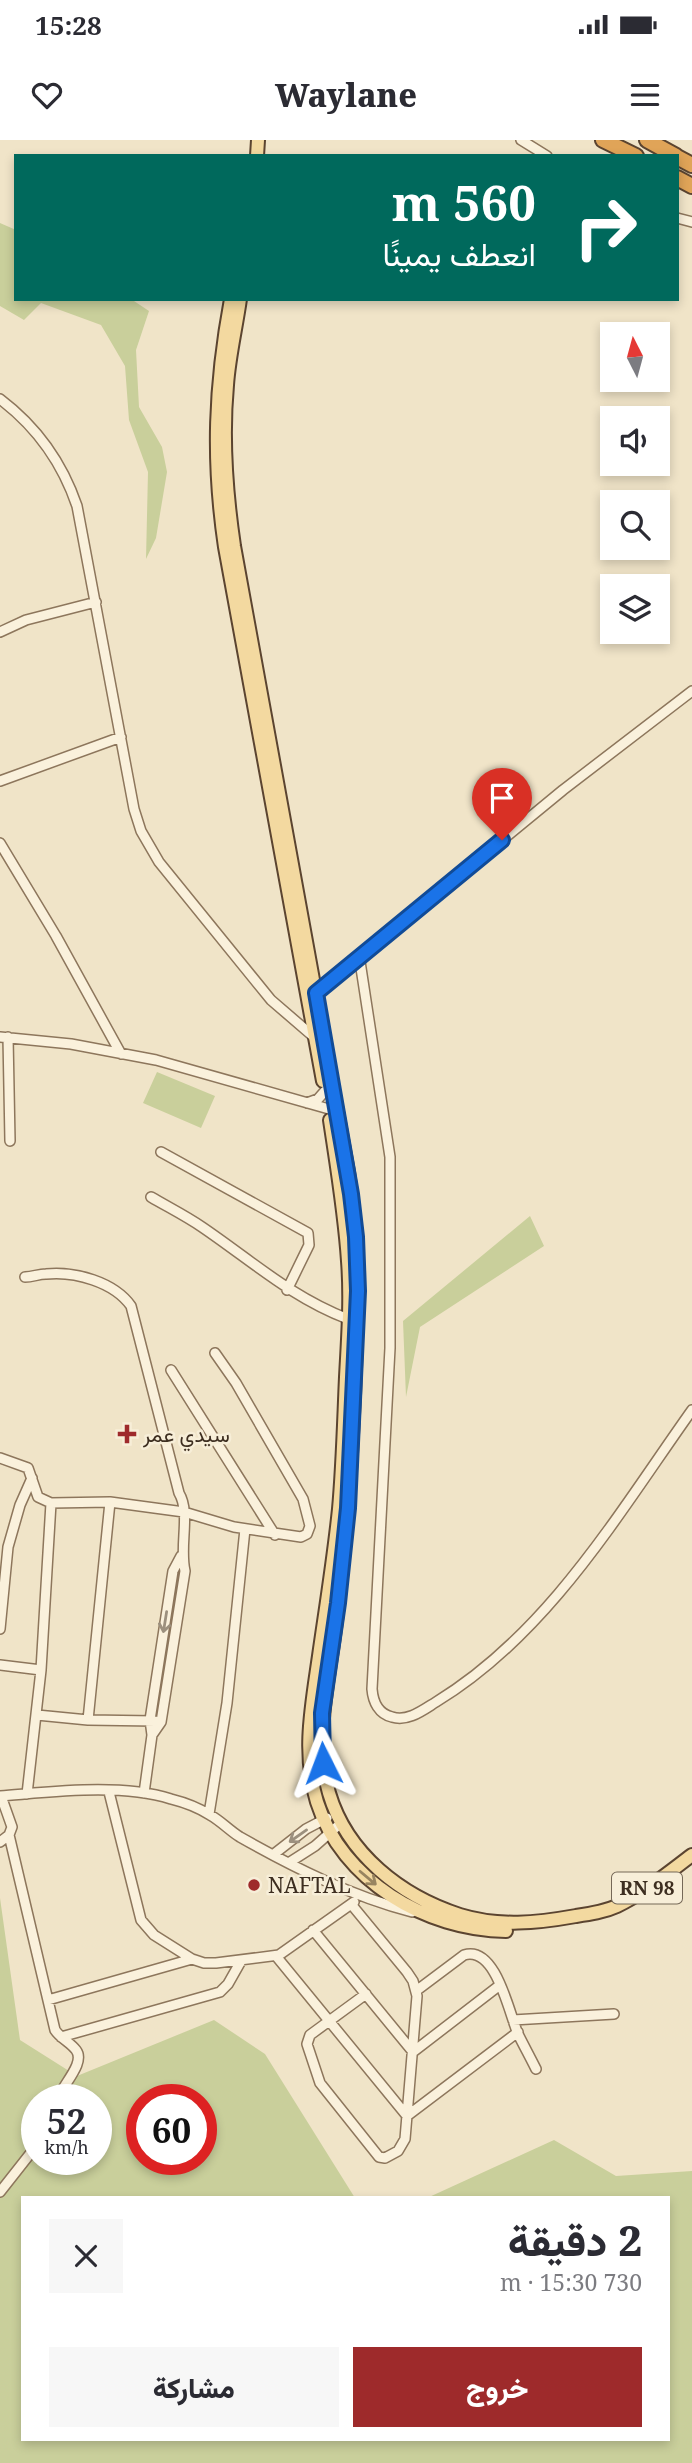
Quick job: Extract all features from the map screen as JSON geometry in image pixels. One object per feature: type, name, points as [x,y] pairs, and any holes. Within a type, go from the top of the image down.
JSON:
[{"type":"highway","points":[[603,140],[632,154]]},
{"type":"highway","points":[[647,140],[672,154]]},
{"type":"main road","name":"RN 98","points":[[231,301],[221,356],[216,412],[218,499],[329,1109],[346,1234],[348,1318],[339,1508],[309,1731],[310,1768],[324,1819],[345,1856],[373,1883],[396,1898],[434,1917],[476,1929],[518,1930],[572,1923],[598,1912]]},
{"type":"main road","name":"RN 98","points":[[240,301],[225,404],[227,497],[351,1194],[358,1278],[346,1535],[321,1730],[324,1771],[339,1818],[363,1855],[415,1895],[452,1912],[491,1922],[517,1923],[610,1909],[636,1895],[692,1855]]},
{"type":"street","points":[[521,140],[544,154]]},
{"type":"street","points":[[0,399],[35,430],[64,474],[81,523],[137,820],[152,853],[271,1000],[314,1037]]},
{"type":"street","points":[[0,632],[26,620],[96,602]]},
{"type":"street","points":[[316,993],[563,790],[692,691]]},
{"type":"street","points":[[0,781],[121,737]]},
{"type":"street","points":[[0,843],[56,936],[121,1054]]},
{"type":"street","points":[[359,956],[390,1157],[390,1348],[372,1689],[374,1701],[380,1711],[396,1718],[407,1718],[420,1712],[464,1683],[517,1637],[574,1574],[615,1521],[692,1410]]},
{"type":"street","points":[[10,1141],[4,1037],[71,1044],[156,1060],[329,1109]]},
{"type":"street","points":[[307,1103],[318,1099],[325,1091]]},
{"type":"street","points":[[161,1152],[308,1233],[309,1245],[287,1290]]},
{"type":"street","points":[[151,1197],[201,1226],[287,1290],[348,1318]]},
{"type":"street","points":[[25,1277],[46,1273],[75,1275],[117,1291],[131,1306],[179,1493],[184,1501],[181,1556],[185,1571],[160,1722],[152,1735]]},
{"type":"street","points":[[0,1458],[28,1468],[38,1497],[51,1503],[110,1502],[184,1512],[244,1529],[301,1537],[307,1534],[310,1520],[306,1507],[236,1383],[215,1353]]},
{"type":"street","points":[[171,1370],[275,1535]]},
{"type":"street","points":[[0,1629],[8,1548],[20,1505],[32,1477]]},
{"type":"street","points":[[88,1720],[110,1502]]},
{"type":"street","points":[[27,1794],[41,1670],[51,1503]]},
{"type":"street","points":[[209,1814],[228,1703],[244,1529]]},
{"type":"street","points":[[144,1793],[152,1735],[150,1720],[173,1572],[181,1556]]},
{"type":"street","points":[[0,1665],[41,1670]]},
{"type":"street","points":[[37,1715],[160,1722]]},
{"type":"street","points":[[109,1791],[141,1920],[153,1935],[192,1959],[210,1964],[276,1956],[361,1897]]},
{"type":"street","points":[[64,2084],[79,2063],[78,2052],[55,2030],[9,1835],[12,1822],[0,1796],[109,1791],[170,1798],[209,1814],[239,1836],[361,1897],[434,1917]]},
{"type":"street","points":[[274,1854],[306,1829],[324,1819],[339,1818]]},
{"type":"street","points":[[290,1862],[330,1832],[339,1818]]},
{"type":"street","points":[[0,1842],[9,1835]]},
{"type":"street","points":[[351,1904],[407,1972],[416,1991],[405,2140],[401,2148],[387,2158],[379,2157],[323,2087],[314,2070],[307,2040],[366,1994]]},
{"type":"street","points":[[313,1930],[412,2052]]},
{"type":"street","points":[[416,1991],[464,1955],[478,1955],[487,1962],[500,1984],[518,2032],[536,2069]]},
{"type":"street","points":[[276,1956],[407,2116]]},
{"type":"street","points":[[48,2000],[192,1959]]},
{"type":"street","points":[[61,2037],[220,1992],[228,1984],[241,1961]]},
{"type":"street","points":[[412,2052],[500,1984]]},
{"type":"street","points":[[513,2020],[614,2014]]},
{"type":"street","points":[[407,2116],[518,2032]]},
{"type":"street","points":[[0,2192],[21,2165]]},
{"type":"green space","points":[[0,223],[14,229],[14,301],[134,301],[149,311],[136,350],[139,407],[162,447],[167,472],[156,538],[146,559],[148,472],[129,420],[125,366],[101,325],[41,303],[24,320],[0,306]]},
{"type":"green space","points":[[157,1072],[215,1096],[201,1128],[143,1103]]},
{"type":"green space","points":[[530,1216],[544,1246],[420,1327],[406,1397],[403,1321]]},
{"type":"green space","points":[[0,1898],[20,2040],[77,2076],[214,2020],[265,2054],[354,2196],[21,2196],[21,2441],[670,2441],[670,2196],[431,2196],[554,2140],[616,2176],[692,2171],[692,2463],[0,2463]]},
{"type":"place","name":"سيدي عمر","points":[[127,1434]]},
{"type":"place","name":"NAFTAL","points":[[254,1885]]},
{"type":"route","points":[[323,1763],[322,1713],[338,1603],[351,1469],[358,1291],[351,1194],[316,993],[502,840]]}]
